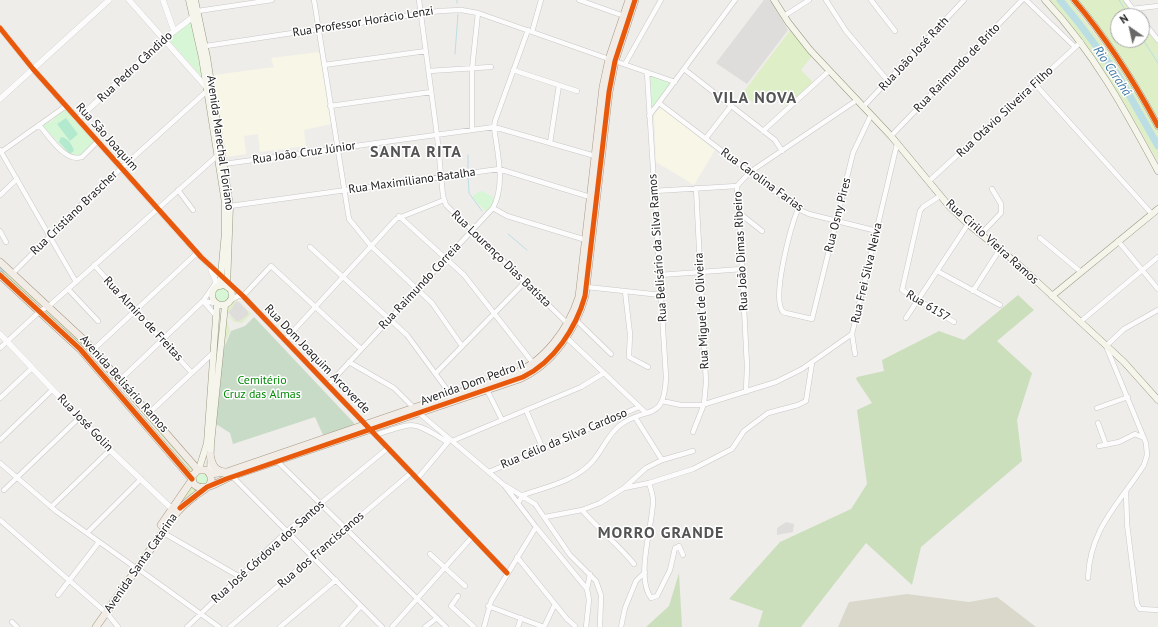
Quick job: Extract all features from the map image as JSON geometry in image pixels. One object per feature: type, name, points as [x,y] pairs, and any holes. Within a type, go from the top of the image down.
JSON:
[{"type":"main road","name":"Avenida Marechal Floriano","points":[[189,0],[207,89],[226,211],[223,285]]},
{"type":"main road","name":"Avenida Marechal Floriano","points":[[195,0],[206,46],[230,206],[223,285]]},
{"type":"main road","name":"Avenida Dom Pedro II","points":[[210,474],[230,474],[277,461],[370,430],[451,395],[519,372],[533,363],[552,344],[567,323],[579,297],[601,96],[629,0]]},
{"type":"main road","name":"Avenida Dom Pedro II","points":[[417,410],[487,390],[519,379],[536,370],[554,353],[576,320],[586,287],[612,60],[635,0]]},
{"type":"main road","name":"Rua Cirilo Vieira Ramos","points":[[774,0],[804,43],[891,136],[940,196],[968,224],[1000,249],[1133,370],[1158,400]]},
{"type":"main road","points":[[1046,0],[1081,42],[1112,88],[1158,170]]},
{"type":"main road","points":[[1074,0],[1116,54],[1158,126]]},
{"type":"main road","points":[[1052,296],[1158,209]]},
{"type":"main road","name":"Avenida Belisário Ramos","points":[[0,262],[93,350],[148,414],[199,469]]},
{"type":"main road","name":"Avenida Belisário Ramos","points":[[0,275],[89,358],[192,480]]},
{"type":"main road","points":[[231,300],[225,305],[209,443],[199,469],[193,473],[192,480],[198,488],[207,487],[211,483],[209,443],[217,317],[216,304],[212,296],[223,285],[232,293],[231,300]]},
{"type":"main road","points":[[216,304],[225,305]]},
{"type":"main road","name":"Avenida Dom Pedro II","points":[[207,487],[230,474],[370,430]]},
{"type":"main road","points":[[210,455],[216,469],[230,474]]},
{"type":"main road","points":[[199,469],[206,470],[210,474]]},
{"type":"main road","name":"Avenida Santa Catarina","points":[[135,567],[192,480]]},
{"type":"main road","name":"Avenida Santa Catarina","points":[[90,627],[104,611],[180,508],[207,487]]},
{"type":"main road","name":"Avenida Santa Catarina","points":[[96,627],[104,611]]},
{"type":"street","points":[[0,99],[109,0]]},
{"type":"street","points":[[130,0],[207,89]]},
{"type":"street","points":[[163,0],[174,31]]},
{"type":"street","points":[[198,11],[272,0]]},
{"type":"street","points":[[314,0],[349,219],[371,246],[418,288],[438,310],[462,346]]},
{"type":"street","name":"Rua Lourenço Dias Batista","points":[[419,0],[444,200],[449,209],[567,323]]},
{"type":"street","points":[[541,0],[530,31],[513,70],[494,127],[499,169],[499,196],[493,208],[507,216],[586,240]]},
{"type":"street","points":[[579,0],[624,16]]},
{"type":"street","points":[[625,64],[661,0]]},
{"type":"street","points":[[650,116],[735,0]]},
{"type":"street","points":[[784,16],[809,0]]},
{"type":"street","points":[[826,0],[846,31],[888,81]]},
{"type":"street","points":[[871,0],[895,31]]},
{"type":"street","name":"Rua João José Rath","points":[[863,107],[964,0]]},
{"type":"street","name":"Rua Raimundo de Brito","points":[[891,136],[1022,0]]},
{"type":"street","points":[[1026,0],[1075,47]]},
{"type":"street","points":[[1141,8],[1158,6]]},
{"type":"street","name":"Rua Professor Horácio Lenzi","points":[[206,46],[421,13],[454,10],[478,13],[675,82]]},
{"type":"street","points":[[472,130],[472,69],[478,13]]},
{"type":"street","name":"Rua Pedro Cândido","points":[[78,119],[164,39],[193,17]]},
{"type":"street","name":"Rua São Joaquim","points":[[0,28],[66,106],[199,255],[223,285]]},
{"type":"street","points":[[1150,30],[1158,40]]},
{"type":"street","name":"Rua Otávio Silveira Filho","points":[[929,181],[1081,42]]},
{"type":"street","points":[[324,64],[426,51]]},
{"type":"street","points":[[429,71],[491,67]]},
{"type":"street","points":[[684,69],[775,140],[782,151]]},
{"type":"street","points":[[513,70],[577,91]]},
{"type":"street","points":[[763,131],[829,71]]},
{"type":"street","name":"Rua Belisário da Silva Ramos","points":[[647,72],[666,377],[662,401]]},
{"type":"street","points":[[1035,84],[1152,214]]},
{"type":"street","points":[[550,143],[559,85]]},
{"type":"street","name":"Rua Cristiano Brascher","points":[[13,273],[49,236],[207,89]]},
{"type":"street","points":[[330,106],[431,92]]},
{"type":"street","name":"Rua João Dimas Ribeiro","points":[[746,392],[742,269],[737,186],[750,172],[857,100]]},
{"type":"street","name":"Rua Carolina Farias","points":[[659,103],[798,208],[809,214],[877,231]]},
{"type":"street","points":[[66,106],[1,151],[76,282]]},
{"type":"street","points":[[706,138],[731,106]]},
{"type":"street","name":"Rua Osny Pires","points":[[798,208],[779,283],[780,306],[783,312],[812,319],[854,153],[871,115]]},
{"type":"street","points":[[39,125],[64,153],[72,158],[82,157],[98,141]]},
{"type":"street","name":"Rua João Cruz Júnior","points":[[224,164],[494,127],[595,156]]},
{"type":"street","name":"Rua Frei Silva Neiva","points":[[662,401],[681,405],[704,404],[746,392],[789,377],[812,363],[852,334],[898,144]]},
{"type":"street","points":[[0,348],[40,311],[68,289],[218,156]]},
{"type":"street","name":"Rua Maximiliano Batalha","points":[[230,206],[499,169],[590,197]]},
{"type":"street","points":[[0,195],[17,179]]},
{"type":"street","points":[[654,191],[737,186]]},
{"type":"street","name":"Rua Miguel de Oliveira","points":[[693,432],[704,404],[706,370],[696,188]]},
{"type":"street","points":[[981,234],[1000,214],[1001,204],[992,189]]},
{"type":"street","points":[[178,190],[193,210]]},
{"type":"street","name":"Rua 6157","points":[[940,196],[923,207],[920,212],[902,290],[954,322]]},
{"type":"street","points":[[285,340],[342,276],[399,216],[444,200]]},
{"type":"street","name":"Rua Raimundo Correia","points":[[328,385],[493,208]]},
{"type":"street","points":[[738,212],[762,231]]},
{"type":"street","points":[[399,216],[446,258],[470,282],[533,363]]},
{"type":"street","points":[[906,318],[968,224]]},
{"type":"street","points":[[0,231],[6,242]]},
{"type":"street","points":[[1040,238],[1080,272]]},
{"type":"street","points":[[1118,241],[1158,289]]},
{"type":"street","points":[[310,247],[410,338],[451,395]]},
{"type":"street","points":[[973,291],[1000,249]]},
{"type":"street","points":[[93,350],[135,310],[199,255]]},
{"type":"street","points":[[1080,322],[1158,257]]},
{"type":"street","name":"Rua Almiro de Freitas","points":[[94,266],[192,373]]},
{"type":"street","points":[[231,300],[238,296],[243,296],[271,266],[361,349]]},
{"type":"street","points":[[660,275],[742,269]]},
{"type":"street","points":[[937,271],[1000,305]]},
{"type":"street","points":[[436,373],[525,282]]},
{"type":"street","points":[[120,380],[203,301],[210,291],[223,285]]},
{"type":"street","name":"Rua Dom Joaquim Arcoverde","points":[[223,285],[243,296],[507,574]]},
{"type":"street","points":[[586,287],[661,295]]},
{"type":"street","points":[[68,289],[98,321]]},
{"type":"street","points":[[625,291],[630,334],[629,357],[648,367]]},
{"type":"street","points":[[203,301],[216,304]]},
{"type":"street","points":[[203,301],[217,317]]},
{"type":"street","points":[[1088,578],[1093,542],[1103,524],[1146,459],[1147,449],[1144,438],[1106,346],[1124,330],[1158,310]]},
{"type":"street","points":[[576,320],[611,354]]},
{"type":"street","name":"Rua José Golin","points":[[0,334],[110,450],[172,509]]},
{"type":"street","points":[[852,334],[855,354]]},
{"type":"street","points":[[566,336],[646,414]]},
{"type":"street","points":[[148,414],[215,352]]},
{"type":"street","points":[[349,362],[394,388],[450,441],[504,485],[587,589]]},
{"type":"street","points":[[624,488],[649,483],[693,469],[728,451],[735,445],[744,431],[763,416],[774,410],[798,405],[806,401],[812,363]]},
{"type":"street","points":[[0,398],[32,368]]},
{"type":"street","points":[[417,479],[450,441],[587,385],[604,373]]},
{"type":"street","points":[[0,440],[52,390]]},
{"type":"street","points":[[487,390],[502,420]]},
{"type":"street","points":[[1097,408],[1128,398]]},
{"type":"street","points":[[518,503],[523,495],[580,473],[592,462],[613,433],[633,418],[657,409],[662,401]]},
{"type":"street","name":"Rua Célio da Silva Cardoso","points":[[489,472],[639,407]]},
{"type":"street","points":[[526,410],[543,449]]},
{"type":"street","points":[[628,412],[662,460]]},
{"type":"street","points":[[4,490],[79,418]]},
{"type":"street","points":[[1098,423],[1106,445]]},
{"type":"street","points":[[370,430],[414,424],[450,441]]},
{"type":"street","points":[[1099,446],[1123,440],[1135,434],[1144,438]]},
{"type":"street","name":"Rua José Córdova dos Santos","points":[[187,627],[287,531],[388,448]]},
{"type":"street","points":[[51,507],[110,450]]},
{"type":"street","points":[[545,517],[582,510],[600,503],[624,488],[642,471],[662,460],[693,451]]},
{"type":"street","points":[[277,461],[446,627]]},
{"type":"street","points":[[0,463],[51,507],[219,627]]},
{"type":"street","name":"Rua dos Franciscanos","points":[[230,627],[411,473]]},
{"type":"street","points":[[230,474],[382,627]]},
{"type":"street","points":[[87,533],[141,479]]},
{"type":"street","points":[[649,483],[653,501],[646,539],[646,572],[650,596],[654,598],[659,593],[669,573],[676,546],[681,548],[683,556]]},
{"type":"street","points":[[504,485],[523,495],[535,504],[570,554],[596,581],[600,590],[600,627]]},
{"type":"street","points":[[1126,491],[1127,524],[1138,608],[1158,610]]},
{"type":"street","points":[[582,510],[621,548],[634,564]]},
{"type":"street","points":[[0,520],[104,611],[118,627]]},
{"type":"street","points":[[484,627],[488,606],[536,527]]},
{"type":"street","points":[[162,532],[240,577]]},
{"type":"street","points":[[392,627],[472,537]]},
{"type":"street","points":[[58,594],[99,542]]},
{"type":"street","points":[[430,554],[465,586]]},
{"type":"street","points":[[517,557],[575,626]]},
{"type":"street","points":[[621,627],[625,608],[631,592],[638,577],[646,572]]},
{"type":"street","points":[[586,627],[589,600],[587,589],[590,574]]},
{"type":"street","points":[[280,627],[336,580]]},
{"type":"street","points":[[458,596],[451,606],[474,627]]},
{"type":"street","points":[[488,606],[544,627],[555,604]]},
{"type":"street","points":[[342,627],[361,606]]},
{"type":"street","points":[[425,627],[437,618]]},
{"type":"street","points":[[518,627],[521,618]]},
{"type":"street","points":[[12,622],[16,627]]},
{"type":"shaded area","points":[[764,0],[770,0],[788,30],[747,84],[716,63]]},
{"type":"shaded area","points":[[319,52],[331,124],[304,130],[306,146],[260,152],[258,134],[244,136],[246,154],[226,157],[214,75],[274,67],[271,58]]},
{"type":"shaded area","points":[[661,107],[715,150],[694,185],[656,162],[654,114]]},
{"type":"shaded area","points":[[235,301],[239,302],[249,312],[248,315],[240,321],[236,321],[227,311]]},
{"type":"shaded area","points":[[786,522],[794,524],[793,532],[777,535],[777,528]]},
{"type":"shaded area","points":[[907,594],[969,602],[997,597],[1036,627],[838,627],[849,602]]},
{"type":"green space","points":[[1050,0],[1069,0],[1111,55],[1158,131],[1158,162],[1134,119],[1095,57]]},
{"type":"green space","points":[[1074,0],[1126,0],[1132,8],[1110,8],[1110,48],[1150,48],[1150,30],[1158,40],[1158,126],[1146,103]]},
{"type":"green space","points":[[191,23],[202,77],[168,39]]},
{"type":"green space","points":[[791,29],[812,56],[801,70],[813,82],[787,106],[768,91],[757,105],[742,94]]},
{"type":"green space","points":[[650,76],[671,83],[652,109]]},
{"type":"green space","points":[[66,108],[95,141],[84,154],[78,156],[67,152],[43,126],[47,121],[51,122]]},
{"type":"green space","points":[[66,118],[78,134],[70,141],[57,124]]},
{"type":"green space","points":[[61,137],[69,142],[74,151],[69,153],[59,142]]},
{"type":"green space","points":[[482,191],[497,199],[487,213],[472,197],[478,192]]},
{"type":"green space","points":[[0,266],[41,304],[40,306],[0,273]]},
{"type":"green space","points":[[219,288],[225,288],[229,292],[229,298],[225,302],[219,302],[215,298],[215,292]]},
{"type":"green space","points":[[1018,295],[1034,310],[997,341],[1032,373],[1017,420],[1022,461],[921,547],[912,585],[866,543],[801,627],[758,627],[763,611],[729,599],[780,542],[851,509],[867,484],[857,410],[872,403],[856,379],[857,377],[884,371],[882,360],[939,331],[964,340]]},
{"type":"green space","points":[[236,299],[239,302],[236,301],[227,314],[230,331],[221,352],[226,311]]},
{"type":"green space","points":[[239,302],[251,314],[242,323],[234,322],[229,316],[230,315],[236,321],[240,321],[248,315],[248,312]]},
{"type":"green space","points":[[47,307],[94,353],[194,468],[190,474],[187,466],[98,361],[44,310]]},
{"type":"green space","name":"Cemitério Cruz das Almas","points":[[254,317],[354,423],[353,426],[323,435],[315,417],[233,444],[230,433],[216,424],[222,353],[231,331],[245,326]]},
{"type":"green space","points":[[200,473],[204,473],[208,479],[204,485],[200,485],[196,481],[196,477]]},
{"type":"green space","points":[[191,484],[200,490],[189,496],[93,627],[91,627]]},
{"type":"green space","points":[[679,573],[682,627],[646,627],[669,606]]},
{"type":"waterway","name":"Rio Carahá","points":[[1060,0],[1118,75],[1158,146]]},
{"type":"waterway","points":[[1119,0],[1124,8]]},
{"type":"waterway","points":[[455,54],[458,14]]},
{"type":"waterway","points":[[1148,48],[1158,63]]},
{"type":"waterway","points":[[468,155],[468,168]]},
{"type":"waterway","points":[[468,175],[469,193],[482,211]]},
{"type":"waterway","points":[[508,234],[527,250]]},
{"type":"cycle path","points":[[180,508],[207,487],[226,479],[523,377],[534,371],[554,353],[570,332],[585,296],[609,92],[615,61],[635,0]]},
{"type":"cycle path","points":[[1074,0],[1098,30],[1119,61],[1158,126]]},
{"type":"cycle path","points":[[0,28],[33,69],[201,257],[243,296],[507,573]]},
{"type":"cycle path","points":[[0,275],[80,349],[192,479]]},
{"type":"district","name":"VILA NOVA","points":[[755,98]]},
{"type":"district","name":"SANTA RITA","points":[[416,152]]},
{"type":"district","name":"MORRO GRANDE","points":[[661,533]]}]
